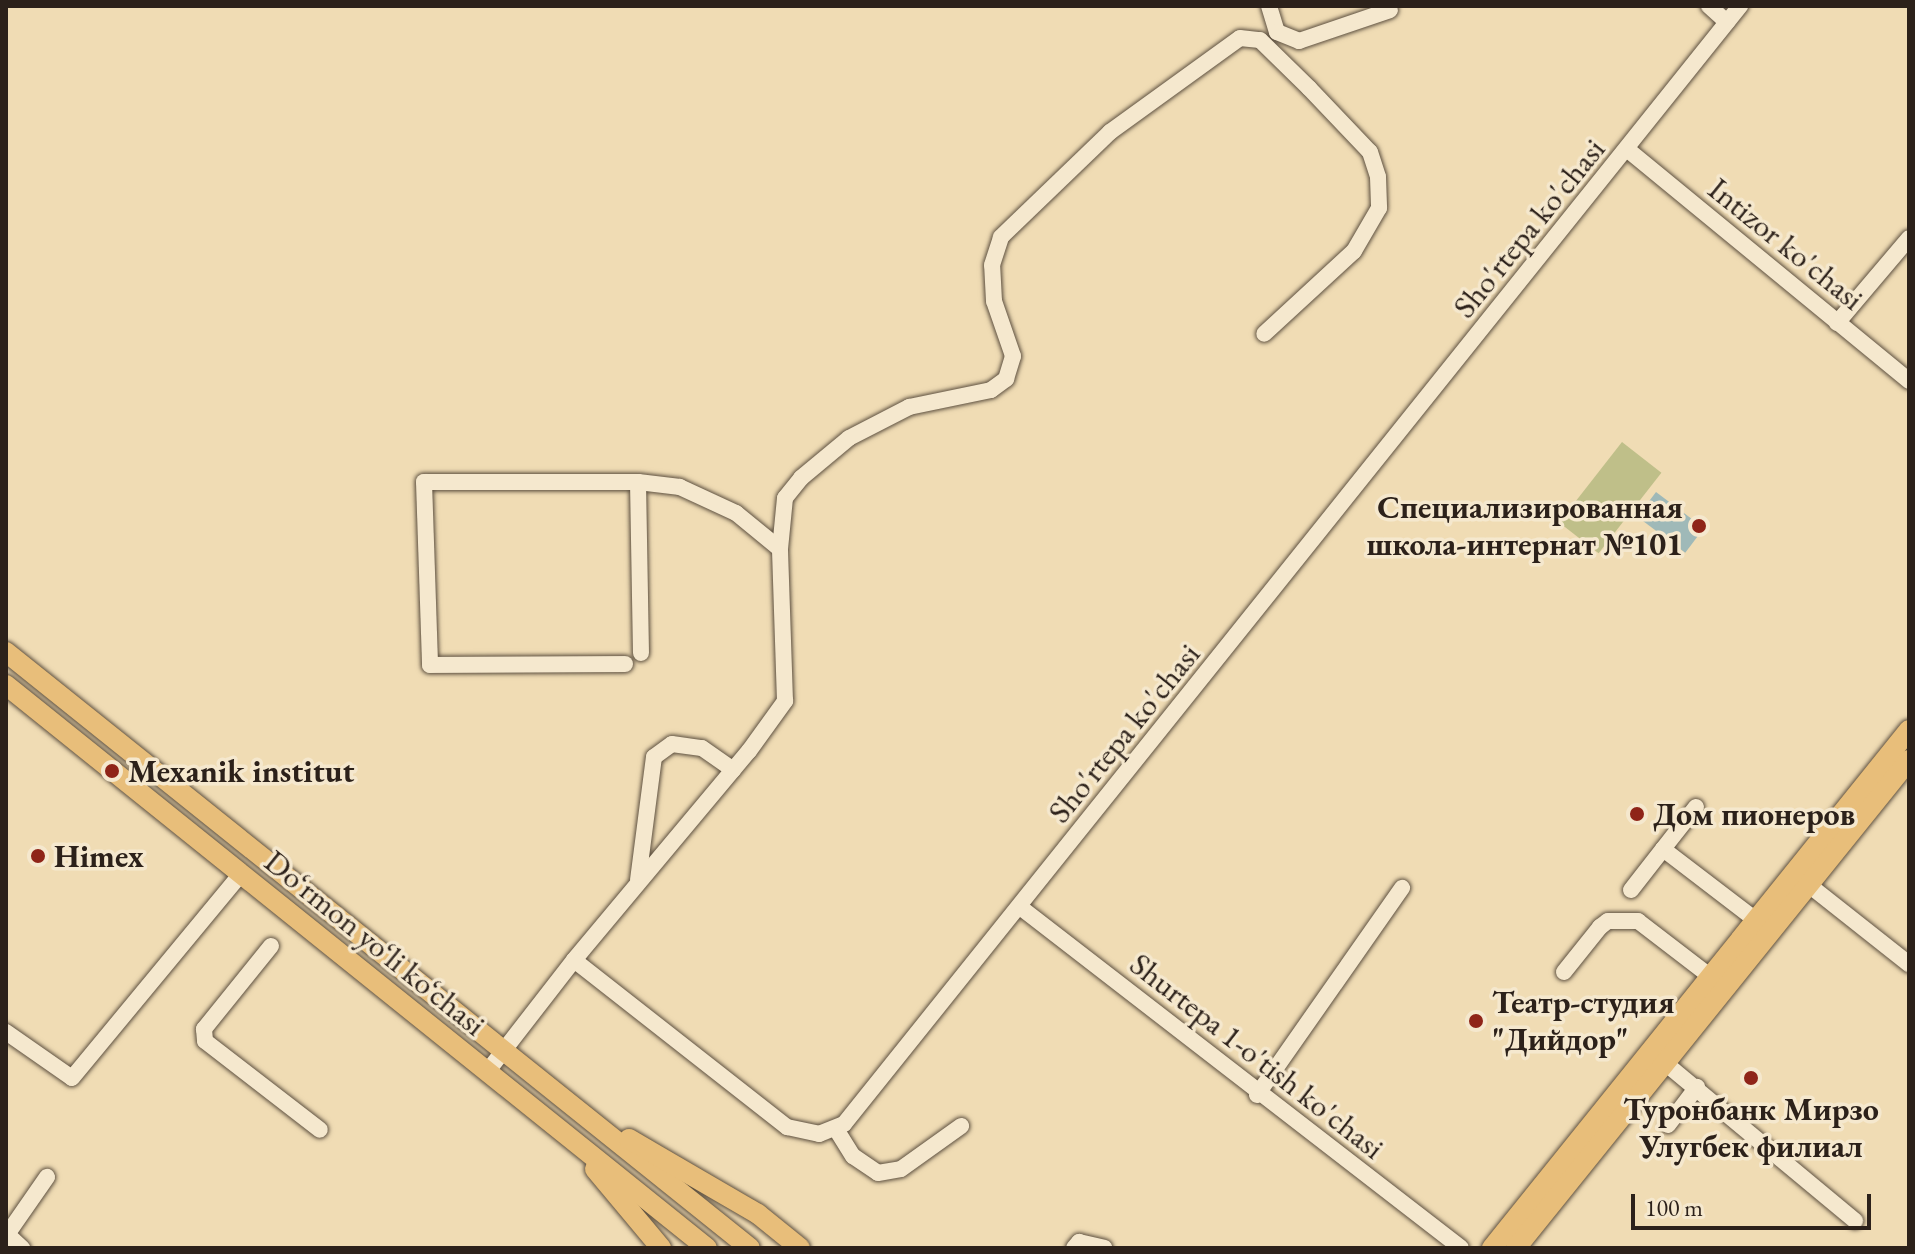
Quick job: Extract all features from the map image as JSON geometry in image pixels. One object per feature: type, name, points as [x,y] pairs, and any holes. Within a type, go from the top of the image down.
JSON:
[{"type":"main road","name":"Do‘rmon yo‘li ko‘chasi","points":[[6,652],[750,1248]]},
{"type":"main road","name":"Do‘rmon yo‘li ko‘chasi","points":[[6,685],[707,1248]]},
{"type":"main road","points":[[1516,1248],[1665,1063],[1909,730]]},
{"type":"main road","points":[[1492,1248],[1756,920],[1801,879],[1909,760]]},
{"type":"main road","points":[[580,1112],[699,1177],[800,1248]]},
{"type":"main road","points":[[564,1133],[661,1248]]},
{"type":"street","points":[[1269,6],[1277,32],[1299,41],[1390,10]]},
{"type":"street","points":[[1709,6],[1727,22]]},
{"type":"street","name":"Sho'rtepa ko'chasi","points":[[836,1129],[852,1118],[1740,6]]},
{"type":"street","points":[[487,1072],[574,960],[733,770],[785,701],[780,549],[785,498],[801,478],[849,438],[909,407],[991,390],[1006,379],[1013,356],[994,301],[992,265],[1001,237],[1110,132],[1240,38],[1260,40],[1309,88],[1370,152],[1378,177],[1379,208],[1354,251],[1264,334]]},
{"type":"street","name":"Intizor ko'chasi","points":[[1628,150],[1909,381]]},
{"type":"street","points":[[1837,323],[1909,238]]},
{"type":"street","points":[[625,664],[430,665],[421,485],[638,482],[680,487],[736,513],[780,549]]},
{"type":"street","points":[[638,482],[641,653]]},
{"type":"street","points":[[638,882],[654,757],[672,744],[702,748],[733,770]]},
{"type":"street","points":[[1631,890],[1696,807]]},
{"type":"street","points":[[1663,849],[1756,920]]},
{"type":"street","points":[[6,1032],[72,1078],[241,874]]},
{"type":"street","points":[[1801,879],[1909,964]]},
{"type":"street","points":[[1257,1095],[1402,888]]},
{"type":"street","name":"Shurtepa 1-o'tish ko'chasi","points":[[1020,907],[1257,1095],[1461,1248]]},
{"type":"street","points":[[1564,972],[1608,921],[1638,921],[1711,977]]},
{"type":"street","points":[[271,946],[204,1029],[205,1041],[320,1130]]},
{"type":"street","points":[[574,960],[787,1127],[811,1134],[836,1129],[853,1156],[878,1173],[901,1169],[961,1126]]},
{"type":"street","points":[[1665,1063],[1855,1221]]},
{"type":"street","points":[[1668,1125],[1697,1087]]},
{"type":"street","points":[[22,1248],[7,1235],[47,1177]]},
{"type":"street","points":[[1074,1248],[1087,1242],[1104,1248]]},
{"type":"green space","points":[[1622,442],[1661,473],[1599,553],[1559,522]]},
{"type":"water","points":[[1656,492],[1704,528],[1685,553],[1637,517]]},
{"type":"place","name":"Специализированная школа-интернат №101","points":[[1699,526]]},
{"type":"place","name":"Mexanik institut","points":[[112,771]]},
{"type":"place","name":"Дом пионеров","points":[[1637,814]]},
{"type":"place","name":"Himex","points":[[38,856]]},
{"type":"place","name":"Театр-студия \"Дийдор\"","points":[[1476,1021]]},
{"type":"place","name":"Туронбанк Мирзо Улугбек филиал","points":[[1751,1078]]}]
